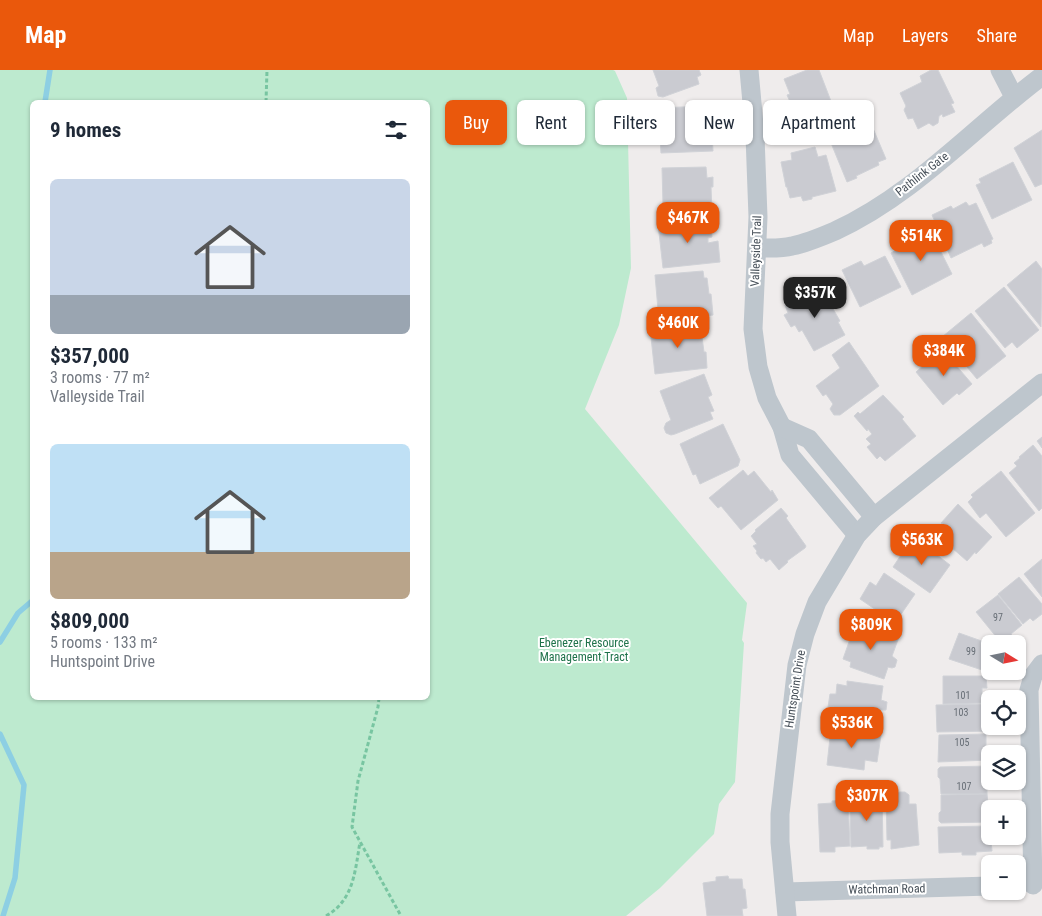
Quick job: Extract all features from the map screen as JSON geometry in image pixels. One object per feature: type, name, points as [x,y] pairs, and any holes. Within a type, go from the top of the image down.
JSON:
[{"type":"street","name":"Valleyside Trail","points":[[748,70],[752,89],[758,217],[753,329],[758,367],[767,398],[782,427],[790,455],[857,535]]},
{"type":"street","points":[[1000,70],[1014,97]]},
{"type":"street","name":"Pathlink Gate","points":[[758,248],[779,248],[802,244],[846,226],[877,209],[952,151],[996,115],[1014,97],[1042,76]]},
{"type":"street","name":"Huntspoint Drive","points":[[787,916],[780,842],[780,814],[797,665],[805,634],[818,602],[857,535],[874,517],[1042,383]]},
{"type":"street","points":[[782,427],[809,439],[874,517]]},
{"type":"street","points":[[1031,885],[1029,690],[1033,676],[1042,664]]},
{"type":"street","name":"Watchman Road","points":[[785,892],[981,886]]},
{"type":"path","points":[[266,100],[268,70]]},
{"type":"path","points":[[379,700],[358,781],[352,827],[401,916]]},
{"type":"path","points":[[326,916],[335,911],[352,887],[360,842]]},
{"type":"green space","name":"Ebenezer Resource Management Tract","points":[[0,70],[615,71],[627,100],[595,100],[595,145],[628,145],[631,268],[619,325],[585,409],[747,603],[742,640],[744,643],[735,782],[719,804],[714,834],[660,888],[626,916],[0,916]]},
{"type":"building","points":[[653,70],[699,70],[701,75],[697,77],[699,84],[663,97],[658,96],[656,88],[659,86]]},
{"type":"building","points":[[807,70],[819,70],[831,100],[789,100],[787,95],[790,94],[784,79]]},
{"type":"building","points":[[931,70],[938,70],[954,103],[951,104],[955,112],[943,117],[942,114],[939,116],[938,123],[933,126],[929,123],[918,129],[913,118],[908,119],[904,110],[906,106],[900,93],[922,82],[920,76]]},
{"type":"building","points":[[675,107],[685,107],[685,145],[713,145],[713,151],[661,153],[660,145],[675,145]]},
{"type":"building","points":[[1042,130],[1042,184],[1035,187],[1014,148]]},
{"type":"building","points":[[874,131],[886,159],[878,162],[879,165],[856,176],[857,178],[847,182],[832,145],[874,145]]},
{"type":"building","points":[[815,147],[818,157],[826,155],[836,191],[803,201],[801,196],[790,198],[781,162],[792,160],[791,153]]},
{"type":"building","points":[[1013,162],[1032,200],[992,219],[976,185],[981,183],[979,179]]},
{"type":"building","points":[[706,167],[707,178],[713,177],[713,187],[711,187],[712,212],[675,213],[674,204],[663,204],[662,168]]},
{"type":"building","points":[[966,202],[969,206],[976,203],[993,239],[991,240],[992,243],[984,247],[982,243],[951,258],[932,215],[951,206],[953,209]]},
{"type":"building","points":[[710,218],[712,237],[708,238],[708,243],[718,241],[720,262],[663,268],[658,224]]},
{"type":"building","points":[[929,228],[952,274],[912,295],[891,253],[898,249],[897,246],[917,238],[916,235]]},
{"type":"building","points":[[885,256],[901,287],[860,307],[842,270],[861,261],[864,266]]},
{"type":"building","points":[[1036,261],[1042,269],[1041,327],[1007,285]]},
{"type":"building","points":[[703,271],[704,278],[707,278],[709,294],[711,294],[713,315],[659,321],[655,275]]},
{"type":"building","points":[[1004,287],[1039,330],[1017,348],[1012,342],[1005,348],[975,311]]},
{"type":"building","points":[[821,288],[840,321],[838,322],[845,335],[814,351],[802,330],[799,332],[795,325],[791,327],[784,315],[788,313],[785,305],[811,291]]},
{"type":"building","points":[[971,313],[1006,356],[977,379],[942,337]]},
{"type":"building","points":[[699,323],[704,352],[706,352],[707,368],[655,374],[650,328]]},
{"type":"building","points":[[849,342],[879,386],[840,415],[834,415],[830,409],[833,404],[826,394],[823,396],[816,386],[840,368],[832,355]]},
{"type":"building","points":[[942,349],[972,384],[959,395],[957,393],[943,405],[916,372]]},
{"type":"building","points":[[704,374],[712,395],[708,397],[714,411],[710,412],[713,419],[675,434],[666,433],[664,428],[666,423],[671,420],[660,391]]},
{"type":"building","points":[[883,395],[904,417],[902,419],[916,436],[885,461],[880,456],[877,459],[867,447],[871,444],[866,439],[872,434],[854,416],[858,412],[860,414]]},
{"type":"building","points":[[723,424],[740,460],[738,466],[700,484],[696,474],[693,475],[680,444]]},
{"type":"building","points":[[1042,437],[1042,448],[1037,441]]},
{"type":"building","points":[[1033,445],[1042,456],[1042,508],[1039,511],[1009,473],[1017,466],[1014,463],[1019,457]]},
{"type":"building","points":[[743,470],[748,476],[754,471],[771,492],[772,490],[778,500],[741,530],[721,506],[718,508],[709,498]]},
{"type":"building","points":[[1001,471],[1035,513],[1006,537],[986,513],[980,518],[968,502],[973,497],[971,495]]},
{"type":"building","points":[[958,504],[992,537],[967,561],[935,533],[943,524],[941,523]]},
{"type":"building","points":[[781,508],[806,546],[779,570],[770,559],[766,562],[756,553],[757,551],[753,546],[757,544],[751,536],[755,530]]},
{"type":"building","points":[[915,538],[950,565],[930,593],[893,567],[907,546]]},
{"type":"building","points":[[1042,559],[1042,597],[1024,574]]},
{"type":"building","points":[[884,573],[915,594],[895,623],[860,599],[870,582],[876,586]]},
{"type":"building","points":[[1019,577],[1042,604],[1042,614],[1033,621],[1030,618],[1023,624],[998,594]]},
{"type":"building","points":[[998,595],[1022,625],[1012,635],[995,635],[976,612]]},
{"type":"building","points":[[856,622],[899,637],[892,656],[897,660],[895,667],[888,667],[884,679],[850,667],[851,662],[843,659]]},
{"type":"building","points":[[959,633],[981,641],[981,670],[949,659]]},
{"type":"building","points":[[943,676],[981,676],[981,680],[986,680],[987,688],[982,688],[981,690],[981,703],[943,704]]},
{"type":"building","points":[[847,681],[883,686],[881,700],[887,702],[886,710],[879,710],[877,730],[831,724],[834,707],[828,707],[830,694],[836,694],[837,684],[847,686]]},
{"type":"building","points":[[981,704],[981,731],[937,732],[936,705]]},
{"type":"building","points":[[831,728],[881,735],[877,762],[865,760],[864,770],[827,765]]},
{"type":"building","points":[[939,735],[986,735],[986,745],[981,745],[981,760],[938,762]]},
{"type":"building","points":[[981,766],[981,790],[987,790],[987,794],[941,794],[940,779],[938,777],[938,769],[940,767]]},
{"type":"building","points":[[868,792],[871,795],[882,795],[883,847],[879,847],[879,849],[867,849],[867,846],[851,847],[850,808],[852,806],[860,806],[860,797],[863,793]]},
{"type":"building","points":[[905,792],[909,795],[909,804],[916,804],[919,845],[891,849],[891,840],[887,840],[886,795]]},
{"type":"building","points":[[987,794],[988,800],[981,800],[981,822],[941,823],[939,821],[939,813],[941,811],[941,795]]},
{"type":"building","points":[[848,800],[850,846],[835,847],[835,852],[820,852],[818,804]]},
{"type":"building","points":[[981,826],[981,845],[991,845],[992,851],[976,852],[976,855],[962,855],[962,852],[939,853],[938,827]]},
{"type":"building","points":[[728,876],[729,879],[742,879],[747,908],[742,909],[743,916],[707,916],[703,883],[716,881],[716,877]]},
{"type":"waterway","points":[[45,100],[50,70]]},
{"type":"waterway","points":[[0,642],[18,613],[30,603]]},
{"type":"waterway","points":[[0,734],[24,785],[15,878],[3,916]]}]
